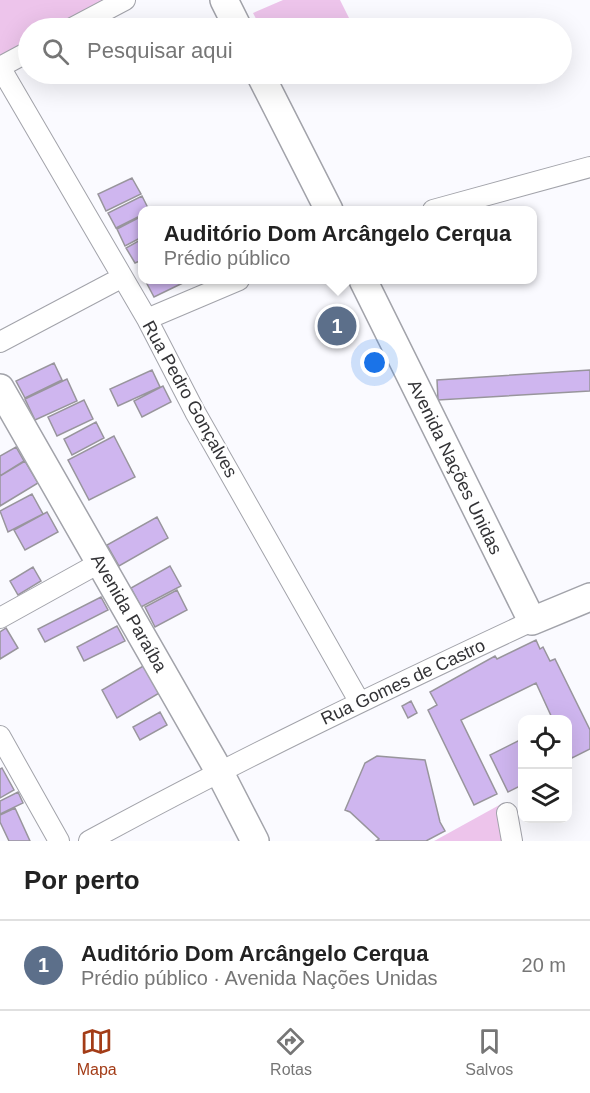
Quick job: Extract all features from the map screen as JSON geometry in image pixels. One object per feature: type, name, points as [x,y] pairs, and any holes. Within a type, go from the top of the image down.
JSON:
[{"type":"street","points":[[91,18],[125,0]]},
{"type":"street","points":[[224,0],[233,18]]},
{"type":"street","points":[[0,67],[18,57]]},
{"type":"street","name":"Rua Pedro Gonçalves","points":[[0,67],[147,319],[195,412],[359,702]]},
{"type":"street","points":[[265,84],[326,206]]},
{"type":"street","points":[[448,206],[590,167]]},
{"type":"street","points":[[0,342],[121,278]]},
{"type":"street","points":[[147,319],[228,284]]},
{"type":"street","name":"Avenida Nações Unidas","points":[[365,284],[532,621]]},
{"type":"street","name":"Avenida Paraíba","points":[[0,388],[219,771],[255,841]]},
{"type":"street","points":[[0,618],[101,562]]},
{"type":"street","name":"Rua Gomes de Castro","points":[[89,841],[219,771],[359,702],[532,621],[590,597]]},
{"type":"street","points":[[0,736],[59,841]]},
{"type":"street","points":[[507,813],[512,841]]},
{"type":"shaded area","points":[[0,0],[110,0],[75,18],[18,18],[18,48],[0,58]]},
{"type":"shaded area","points":[[283,0],[340,0],[349,18],[256,18],[253,13]]},
{"type":"shaded area","points":[[503,803],[510,841],[434,841],[436,840]]},
{"type":"building","points":[[132,178],[141,194],[106,211],[98,194]]},
{"type":"building","points":[[142,196],[147,206],[138,206],[138,217],[116,228],[108,213]]},
{"type":"building","points":[[138,218],[138,239],[125,246],[117,229]]},
{"type":"building","points":[[138,241],[138,262],[135,263],[126,248]]},
{"type":"building","points":[[147,284],[181,284],[154,297]]},
{"type":"building","points":[[54,363],[62,380],[25,398],[16,381]]},
{"type":"building","points":[[152,370],[160,387],[118,406],[110,389]]},
{"type":"building","points":[[590,370],[590,391],[438,400],[437,380]]},
{"type":"building","points":[[67,379],[77,401],[35,420],[25,399]]},
{"type":"building","points":[[163,386],[171,402],[142,417],[134,401]]},
{"type":"building","points":[[84,400],[93,419],[57,436],[48,417]]},
{"type":"building","points":[[96,422],[104,438],[72,455],[64,439]]},
{"type":"building","points":[[114,436],[135,477],[89,500],[68,460]]},
{"type":"building","points":[[16,447],[24,461],[0,476],[0,456]]},
{"type":"building","points":[[25,461],[38,483],[0,506],[0,476]]},
{"type":"building","points":[[32,494],[43,514],[8,532],[0,511]]},
{"type":"building","points":[[47,512],[58,532],[25,550],[14,530]]},
{"type":"building","points":[[157,517],[168,538],[119,566],[107,545]]},
{"type":"building","points":[[170,566],[181,586],[141,607],[131,588]]},
{"type":"building","points":[[33,567],[41,581],[18,595],[10,581]]},
{"type":"building","points":[[177,590],[187,610],[155,627],[145,607]]},
{"type":"building","points":[[101,597],[108,610],[45,642],[38,629]]},
{"type":"building","points":[[117,626],[125,641],[84,661],[77,647]]},
{"type":"building","points":[[6,628],[18,648],[0,659],[0,632]]},
{"type":"building","points":[[536,640],[540,649],[543,647],[550,661],[555,659],[590,730],[590,749],[572,758],[572,715],[551,715],[536,683],[461,720],[497,794],[474,805],[428,710],[437,705],[430,692],[495,656],[497,659]]},
{"type":"building","points":[[145,665],[161,692],[117,718],[102,690]]},
{"type":"building","points":[[411,701],[417,713],[408,718],[402,706]]},
{"type":"building","points":[[160,712],[167,725],[140,740],[133,727]]},
{"type":"building","points":[[518,741],[518,787],[508,792],[490,755]]},
{"type":"building","points":[[377,756],[425,760],[440,822],[445,831],[426,841],[376,841],[379,839],[345,810],[365,763]]},
{"type":"building","points":[[2,768],[14,790],[0,798],[0,769]]},
{"type":"building","points":[[18,792],[23,803],[0,814],[0,801]]},
{"type":"building","points":[[15,808],[30,841],[9,841],[0,822],[0,815]]},
{"type":"place","name":"Auditório Dom Arcângelo Cerqua","points":[[337,326]]}]
